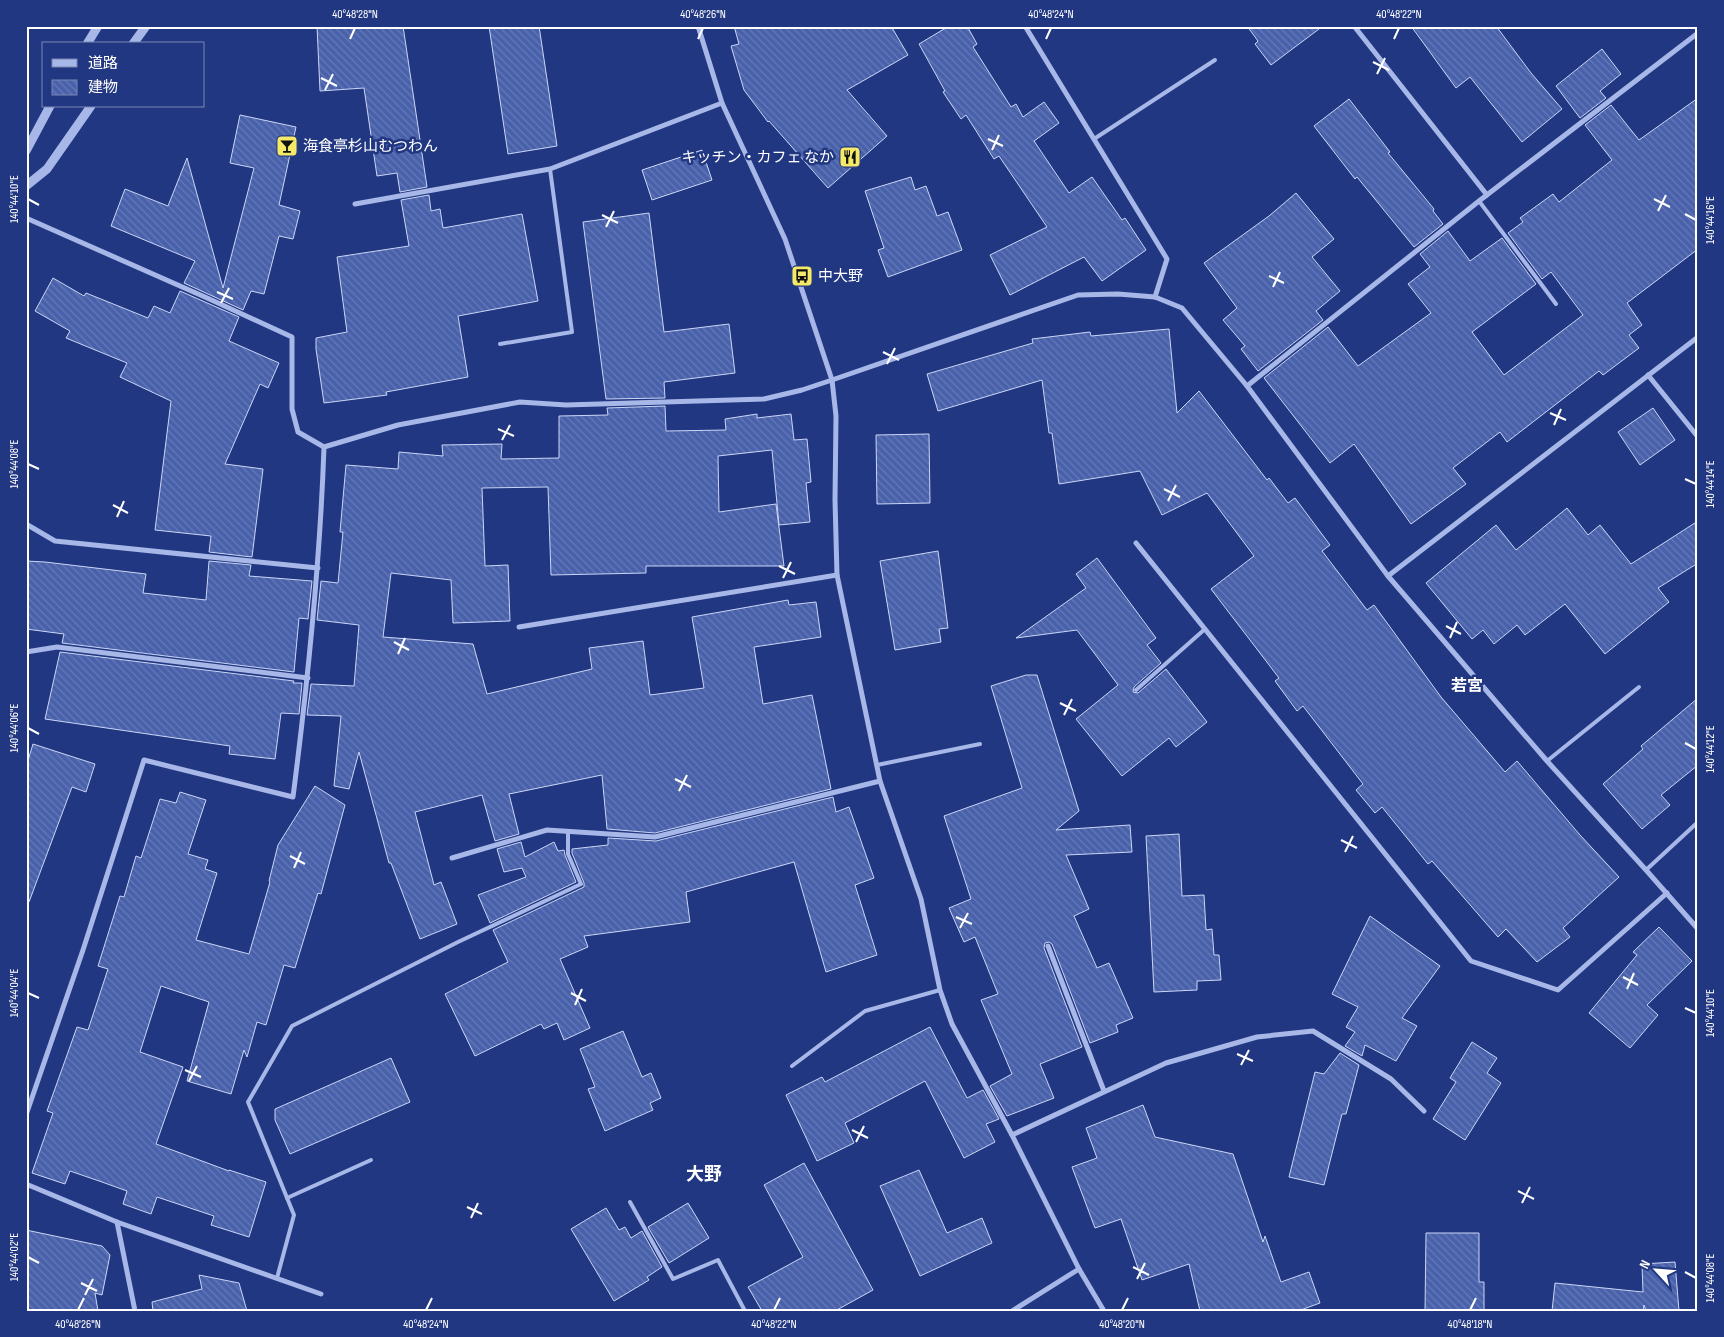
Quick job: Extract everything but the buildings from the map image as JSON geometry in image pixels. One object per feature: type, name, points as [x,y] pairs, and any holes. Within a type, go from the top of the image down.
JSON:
[{"type":"street","points":[[88,42],[98,26]]},
{"type":"street","points":[[135,42],[146,26]]},
{"type":"street","points":[[698,26],[722,103],[785,239],[832,380],[836,416],[835,500],[837,575],[880,781],[920,899],[940,990],[952,1024],[1012,1135],[1079,1269],[1104,1311]]},
{"type":"street","points":[[1025,26],[1167,259],[1155,297]]},
{"type":"street","points":[[1354,26],[1487,195]]},
{"type":"street","points":[[1247,386],[1479,201],[1698,33]]},
{"type":"street","points":[[354,204],[550,169],[722,103]]},
{"type":"street","points":[[26,151],[49,108]]},
{"type":"street","points":[[26,186],[48,169],[90,108]]},
{"type":"street","points":[[26,218],[292,337],[292,409],[298,432],[324,447],[398,425],[520,402],[566,405],[764,399],[802,390],[1078,295],[1118,294],[1155,297],[1182,308],[1247,386],[1388,576],[1547,761],[1698,929]]},
{"type":"street","points":[[1388,576],[1698,337]]},
{"type":"street","points":[[1648,375],[1698,437]]},
{"type":"street","points":[[26,1115],[83,950],[144,760],[293,797],[308,678],[318,568],[324,447]]},
{"type":"street","points":[[26,524],[55,541],[318,568]]},
{"type":"street","points":[[1136,543],[1471,961],[1558,990],[1667,893]]},
{"type":"street","points":[[519,627],[837,575]]},
{"type":"street","points":[[26,652],[57,647],[308,678]]},
{"type":"street","points":[[452,858],[548,830],[654,837],[880,781]]},
{"type":"street","points":[[1048,946],[1104,1091]]},
{"type":"street","points":[[1012,1135],[1166,1062],[1257,1038],[1313,1031],[1392,1079],[1424,1110]]},
{"type":"street","points":[[26,1184],[117,1222],[321,1294]]},
{"type":"street","points":[[117,1222],[135,1311]]},
{"type":"street","points":[[1012,1311],[1079,1269]]},
{"type":"lane","points":[[1094,138],[1215,60]]},
{"type":"lane","points":[[500,344],[572,332],[550,169]]},
{"type":"lane","points":[[1479,201],[1556,304]]},
{"type":"lane","points":[[1136,690],[1205,629]]},
{"type":"lane","points":[[1547,761],[1639,686]]},
{"type":"lane","points":[[877,765],[980,744]]},
{"type":"lane","points":[[1646,870],[1698,822]]},
{"type":"lane","points":[[276,1278],[294,1215],[248,1102],[292,1026],[458,942],[581,884],[568,854],[568,832]]},
{"type":"lane","points":[[792,1066],[865,1011],[940,990]]},
{"type":"lane","points":[[287,1198],[371,1160]]},
{"type":"lane","points":[[630,1202],[673,1279],[718,1260],[745,1311]]},
{"type":"place","name":"海食亭杉山むつわん","points":[[287,146]]},
{"type":"place","name":"キッチン・カフェ なか","points":[[850,157]]},
{"type":"place","name":"中大野","points":[[802,276]]},
{"type":"district","name":"若宮","points":[[1467,686]]},
{"type":"district","name":"大野","points":[[704,1174]]}]
